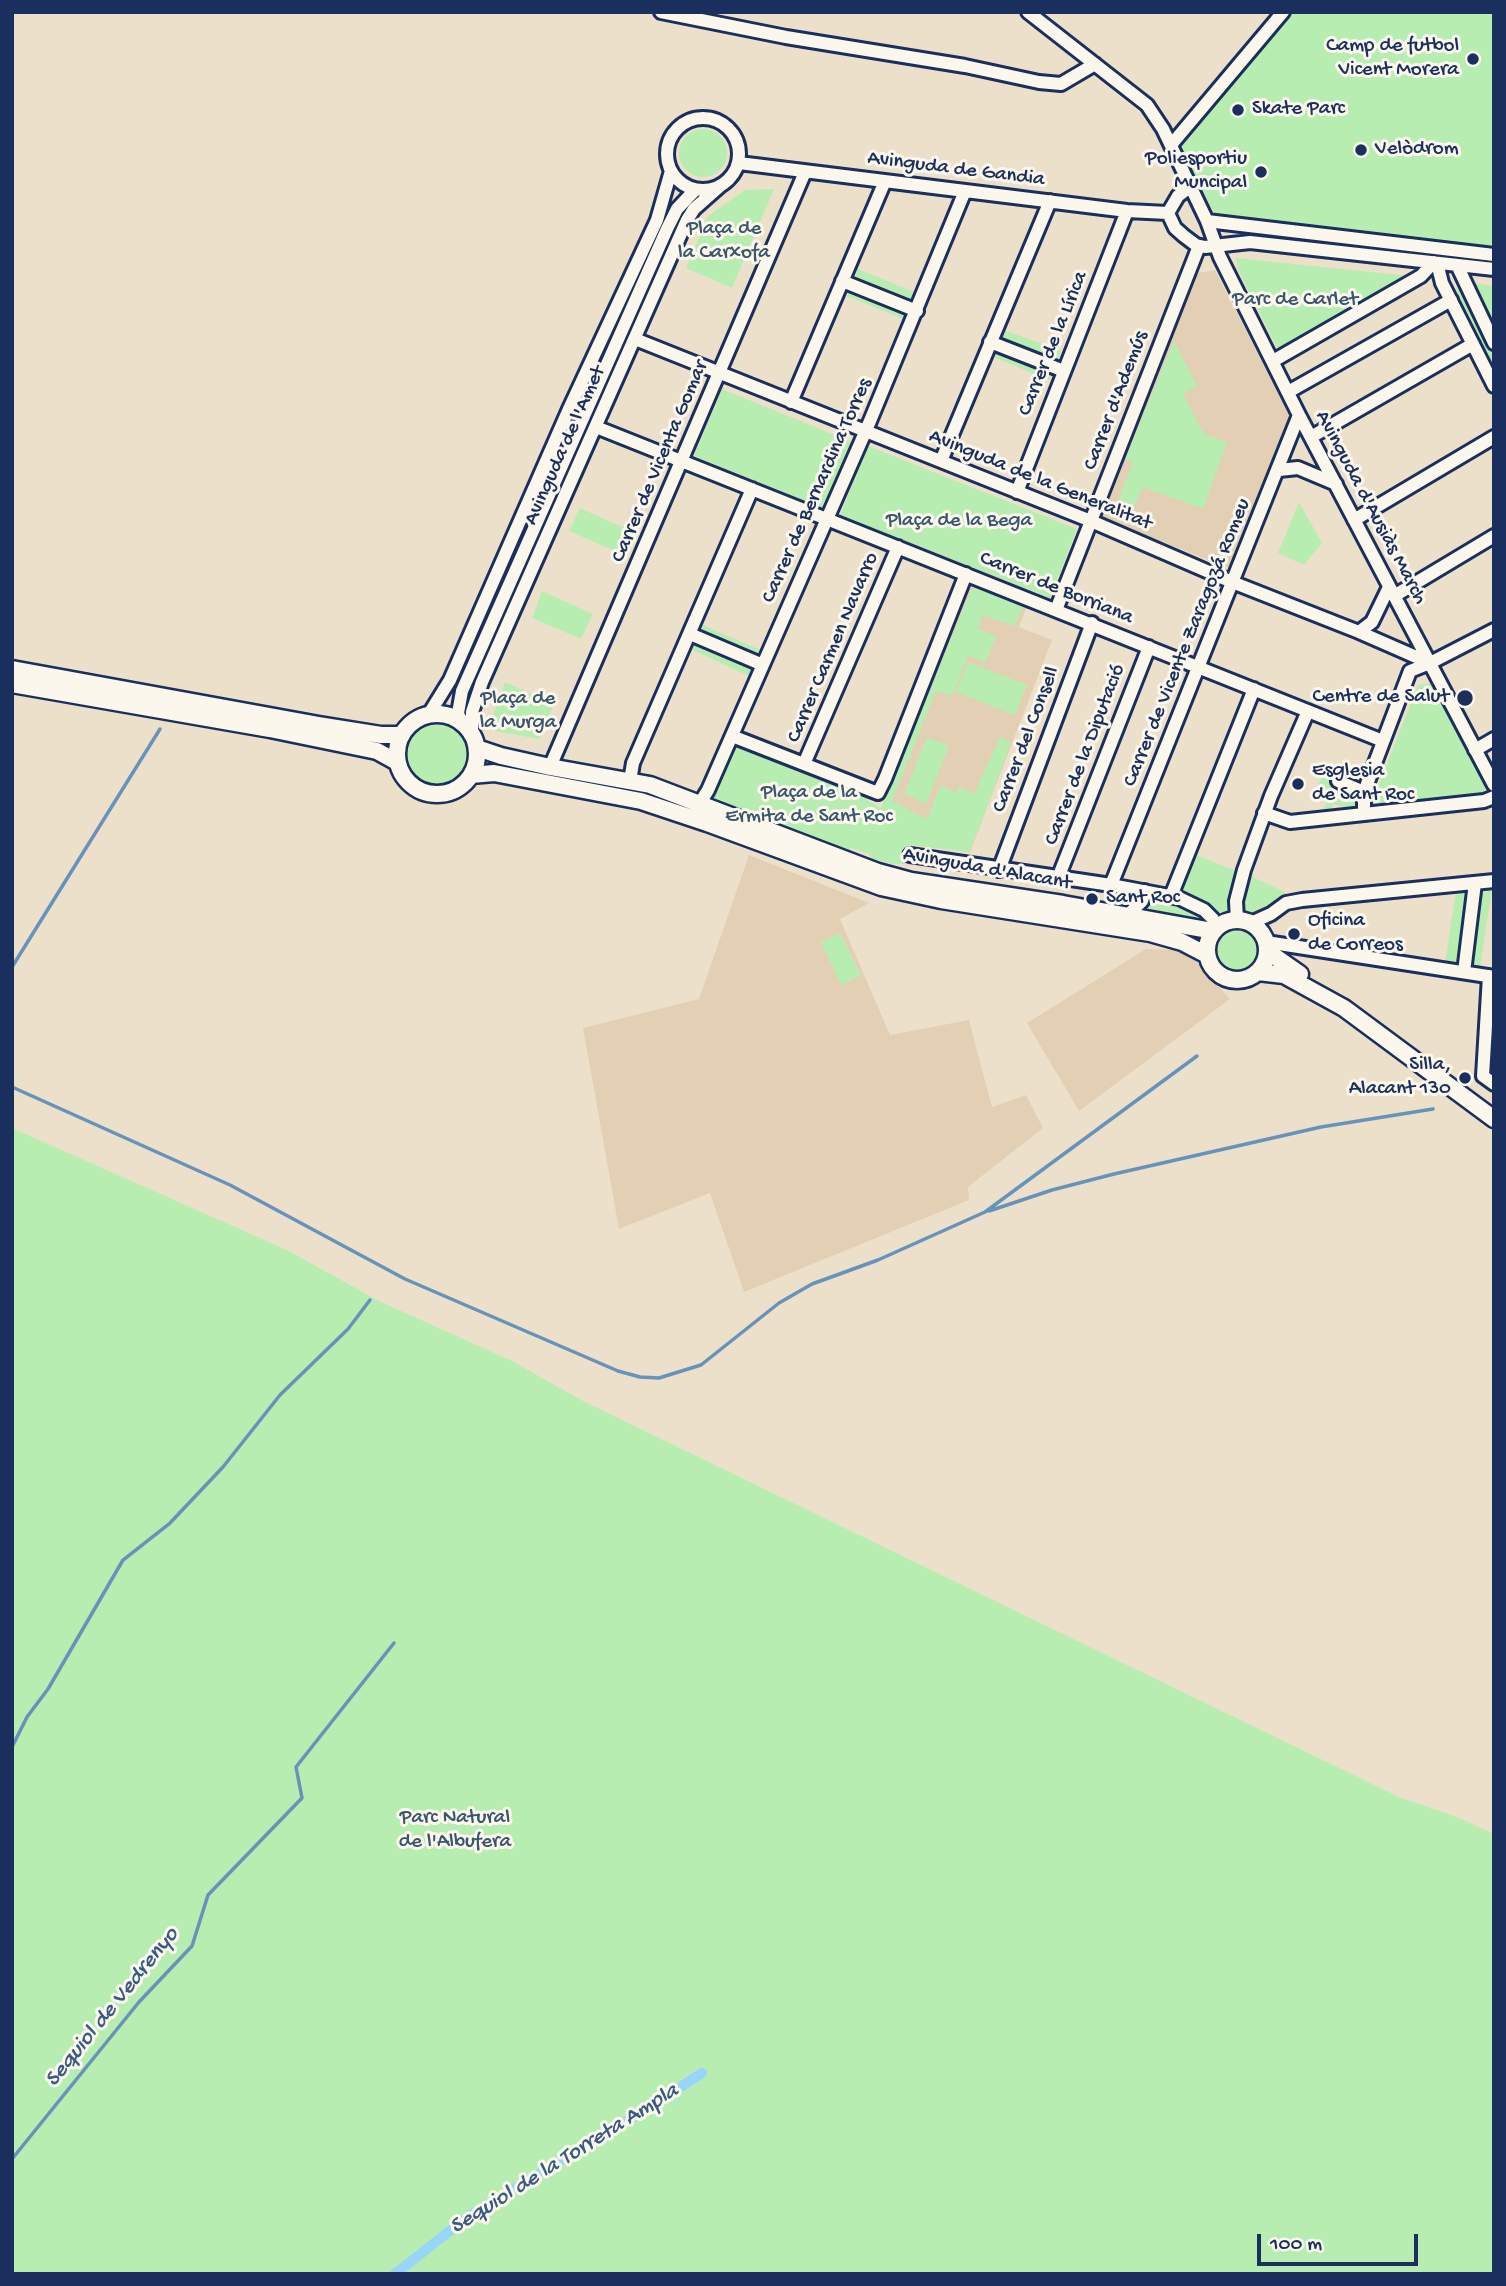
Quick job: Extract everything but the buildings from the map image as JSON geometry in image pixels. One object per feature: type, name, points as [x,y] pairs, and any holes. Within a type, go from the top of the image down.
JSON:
[{"type":"main road","points":[[12,669],[319,725],[381,735],[401,735]]},
{"type":"main road","points":[[12,684],[270,729],[377,751],[397,762]]},
{"type":"main road","points":[[429,714],[451,716],[470,735],[477,762],[462,786],[450,793],[436,795],[422,792],[410,785],[401,774],[397,762],[401,735],[410,724],[429,714]]},
{"type":"main road","name":"Avinguda d'Alacant","points":[[470,735],[501,756],[650,785],[878,872],[911,881],[1215,930]]},
{"type":"main road","name":"Avinguda d'Alacant","points":[[471,775],[494,773],[641,801],[881,887],[941,900],[1150,933],[1182,942],[1207,955]]},
{"type":"main road","points":[[1267,946],[1266,959],[1258,972],[1242,981],[1223,978],[1215,972],[1207,955],[1209,939],[1223,923],[1244,922],[1258,928],[1267,946],[1288,967],[1358,1006],[1494,1107]]},
{"type":"main road","points":[[1258,972],[1284,975],[1344,1008],[1494,1119]]},
{"type":"street","points":[[661,12],[786,37],[965,66],[1039,82],[1061,84],[1095,64]]},
{"type":"street","name":"Avinguda d'Ausiàs March","points":[[1028,12],[1147,105],[1171,145],[1207,221],[1220,257],[1299,415],[1494,785]]},
{"type":"street","points":[[1171,145],[1283,12]]},
{"type":"street","points":[[691,120],[714,120],[732,133],[737,143],[739,163],[733,174],[720,186],[695,190],[677,180],[671,171],[667,156],[668,145],[673,134],[691,120]]},
{"type":"street","name":"Avinguda de Gandia","points":[[739,163],[1127,211],[1168,213]]},
{"type":"street","name":"Avinguda de l'Amet","points":[[429,714],[450,680],[569,409],[657,219],[671,171]]},
{"type":"street","name":"Carrer de Vicenta Gomar","points":[[550,767],[805,172]]},
{"type":"street","points":[[791,402],[885,181]]},
{"type":"street","name":"Avinguda de l'Amet","points":[[470,735],[472,712],[479,690],[687,220],[694,209],[720,186]]},
{"type":"street","points":[[1191,186],[1178,196],[1168,213],[1175,228],[1199,246],[1250,242],[1494,269]]},
{"type":"street","name":"Avinguda de l'Amet","points":[[470,735],[458,713],[462,691],[670,222],[677,209],[695,190]]},
{"type":"street","name":"Carrer de Bernardina Torres","points":[[700,803],[866,431],[965,191]]},
{"type":"street","points":[[940,461],[1050,201]]},
{"type":"street","name":"Carrer de la Lírica","points":[[1017,492],[1127,211]]},
{"type":"street","points":[[1207,221],[1494,255]]},
{"type":"street","name":"Carrer d'Ademús","points":[[1056,610],[1199,246]]},
{"type":"street","points":[[1436,262],[1442,283],[1494,386]]},
{"type":"street","points":[[1273,361],[1421,276],[1436,262]]},
{"type":"street","points":[[1457,265],[1494,343]]},
{"type":"street","points":[[842,281],[917,311]]},
{"type":"street","points":[[1288,392],[1451,300]]},
{"type":"street","name":"Avinguda de la Generalitat","points":[[635,339],[1091,521],[1430,663]]},
{"type":"street","points":[[990,342],[1064,371]]},
{"type":"street","points":[[1311,437],[1472,344]]},
{"type":"street","name":"Carrer de Vicente Zaragozá Romeu","points":[[1111,885],[1299,415]]},
{"type":"street","name":"Carrer de Borriana","points":[[596,427],[1383,741]]},
{"type":"street","points":[[1354,520],[1494,437]]},
{"type":"street","points":[[1279,470],[1298,468],[1336,484]]},
{"type":"street","points":[[630,781],[633,763],[752,489]]},
{"type":"street","points":[[1359,632],[1372,622],[1392,591],[1494,536]]},
{"type":"street","name":"Carrer Carmen Navarro","points":[[804,764],[898,547]]},
{"type":"street","points":[[732,736],[878,793],[966,574]]},
{"type":"street","name":"Carrer del Consell","points":[[999,870],[1091,623]]},
{"type":"street","points":[[1364,813],[1364,792],[1410,671],[1494,630]]},
{"type":"street","points":[[690,634],[763,665]]},
{"type":"street","name":"Carrer de la Diputació","points":[[1058,878],[1149,647]]},
{"type":"street","points":[[1171,896],[1254,689]]},
{"type":"street","points":[[1308,711],[1264,813],[1241,880],[1236,901],[1244,922],[1271,914],[1286,903],[1302,900],[1494,881]]},
{"type":"street","points":[[1475,750],[1494,739]]},
{"type":"street","points":[[1338,782],[1364,792]]},
{"type":"street","points":[[1264,813],[1290,822],[1484,801],[1494,797]]},
{"type":"street","name":"Avinguda d'Alacant","points":[[910,856],[1171,896],[1203,910],[1213,919],[1215,930]]},
{"type":"street","points":[[1464,972],[1475,883]]},
{"type":"street","points":[[1127,916],[1142,901],[1145,891]]},
{"type":"street","points":[[1267,946],[1491,976],[1489,1080]]},
{"type":"shaded area","points":[[1215,270],[1291,419],[1231,569],[1100,517],[1198,273]]},
{"type":"shaded area","points":[[979,586],[1027,606],[1019,627],[1052,640],[970,852],[904,844],[876,820],[969,588]]},
{"type":"shaded area","points":[[749,855],[869,903],[840,919],[890,1035],[969,1020],[992,1107],[1026,1095],[1043,1128],[968,1187],[969,1200],[744,1292],[710,1193],[619,1229],[583,1028],[699,999]]},
{"type":"shaded area","points":[[1146,949],[1186,950],[1230,999],[1079,1111],[1027,1023]]},
{"type":"green space","points":[[1288,12],[1494,12],[1494,255],[1225,224],[1214,212],[1176,142]]},
{"type":"green space","points":[[703,129],[720,136],[727,153],[720,170],[703,177],[686,170],[679,153],[686,136]]},
{"type":"green space","name":"Plaça de la Carxofa","points":[[774,189],[732,288],[686,268],[708,216],[745,190]]},
{"type":"green space","name":"Parc de Carlet","points":[[1236,258],[1410,276],[1280,354],[1238,270]]},
{"type":"green space","points":[[858,269],[914,292],[903,319],[847,296]]},
{"type":"green space","points":[[1474,283],[1494,286],[1494,367],[1456,290]]},
{"type":"green space","points":[[1004,330],[1061,351],[1049,380],[993,357]]},
{"type":"green space","points":[[1174,341],[1197,386],[1183,394],[1203,433],[1227,443],[1203,509],[1143,487],[1130,516],[1115,508],[1133,463],[1125,459]]},
{"type":"green space","name":"Plaça de la Bega","points":[[722,389],[852,442],[825,509],[694,456]]},
{"type":"green space","name":"Plaça de la Bega","points":[[868,446],[1077,529],[1050,598],[840,515]]},
{"type":"green space","points":[[1299,502],[1322,543],[1304,565],[1278,553]]},
{"type":"green space","points":[[580,508],[629,530],[619,553],[569,531]]},
{"type":"green space","name":"Plaça de la Ermita de Sant Roc","points":[[979,588],[1023,606],[1015,626],[983,615],[978,629],[996,636],[985,663],[968,655],[952,696],[936,691],[892,801],[927,819],[941,785],[956,793],[959,787],[974,794],[1000,737],[1011,742],[970,852],[912,845],[906,864],[893,864],[872,859],[869,854],[851,848],[846,859],[700,803],[732,736],[870,790],[867,800],[881,808],[971,590]]},
{"type":"green space","points":[[542,591],[593,614],[581,639],[532,618]]},
{"type":"green space","points":[[703,625],[760,650],[749,676],[692,650]]},
{"type":"green space","points":[[968,662],[1027,685],[1015,715],[956,692]]},
{"type":"green space","name":"Plaça de la Murga","points":[[505,682],[554,704],[539,739],[495,731],[493,715]]},
{"type":"green space","points":[[1430,683],[1486,786],[1481,798],[1378,807],[1373,799],[1418,685]]},
{"type":"green space","points":[[429,721],[441,721],[458,730],[465,741],[465,765],[458,776],[441,785],[429,785],[417,780],[408,771],[403,759],[403,747],[408,735],[417,726]]},
{"type":"green space","points":[[927,737],[949,746],[926,804],[904,794]]},
{"type":"green space","points":[[1325,767],[1340,774],[1332,792],[1358,799],[1355,809],[1333,804],[1330,811],[1326,811],[1326,802],[1313,797]]},
{"type":"green space","points":[[1191,853],[1234,870],[1230,911],[1216,913],[1180,890]]},
{"type":"green space","points":[[1248,875],[1287,893],[1285,899],[1256,915],[1242,910]]},
{"type":"green space","points":[[1493,881],[1479,975],[1444,969],[1457,885]]},
{"type":"green space","points":[[1159,897],[1179,902],[1211,923],[1160,917],[1166,912],[1142,907]]},
{"type":"green space","points":[[1239,930],[1254,937],[1261,952],[1254,967],[1239,974],[1224,967],[1217,952],[1224,937]]},
{"type":"green space","points":[[840,933],[861,975],[841,985],[821,942]]},
{"type":"green space","name":"Parc Natural de l'Albufera","points":[[12,1128],[287,1250],[379,1301],[512,1361],[583,1401],[1399,1797],[1457,1817],[1494,1834],[1494,2274],[12,2274]]},
{"type":"waterway","points":[[12,967],[160,729]]},
{"type":"waterway","points":[[12,1087],[230,1185],[405,1279],[618,1371],[640,1377],[659,1378],[701,1365],[779,1303],[812,1284],[878,1260],[985,1212],[1197,1056]]},
{"type":"waterway","points":[[989,1211],[1052,1190],[1114,1174],[1321,1127],[1433,1109]]},
{"type":"waterway","points":[[12,1747],[27,1717],[48,1689],[123,1560],[170,1523],[223,1467],[280,1395],[348,1329],[370,1300]]},
{"type":"waterway","name":"Sequiol de Vedrenyo","points":[[12,2159],[139,2002],[192,1946],[208,1895],[302,1798],[296,1767],[394,1643]]},
{"type":"waterway","name":"Sequiol de la Torreta Ampla","points":[[395,2274],[470,2215],[644,2111],[702,2073]]},
{"type":"place","name":"Camp de futbol Vicent Morera","points":[[1473,59]]},
{"type":"place","name":"Skate Parc","points":[[1238,110]]},
{"type":"place","name":"Velòdrom","points":[[1361,150]]},
{"type":"place","name":"Poliesportiu Muncipal","points":[[1261,172]]},
{"type":"place","name":"Centre de Salut","points":[[1465,698]]},
{"type":"place","name":"Esglesia de Sant Roc","points":[[1298,784]]},
{"type":"place","name":"Sant Roc","points":[[1092,899]]},
{"type":"place","name":"Oficina de Correos","points":[[1294,934]]},
{"type":"place","name":"Silla, Alacant 130","points":[[1465,1078]]}]
